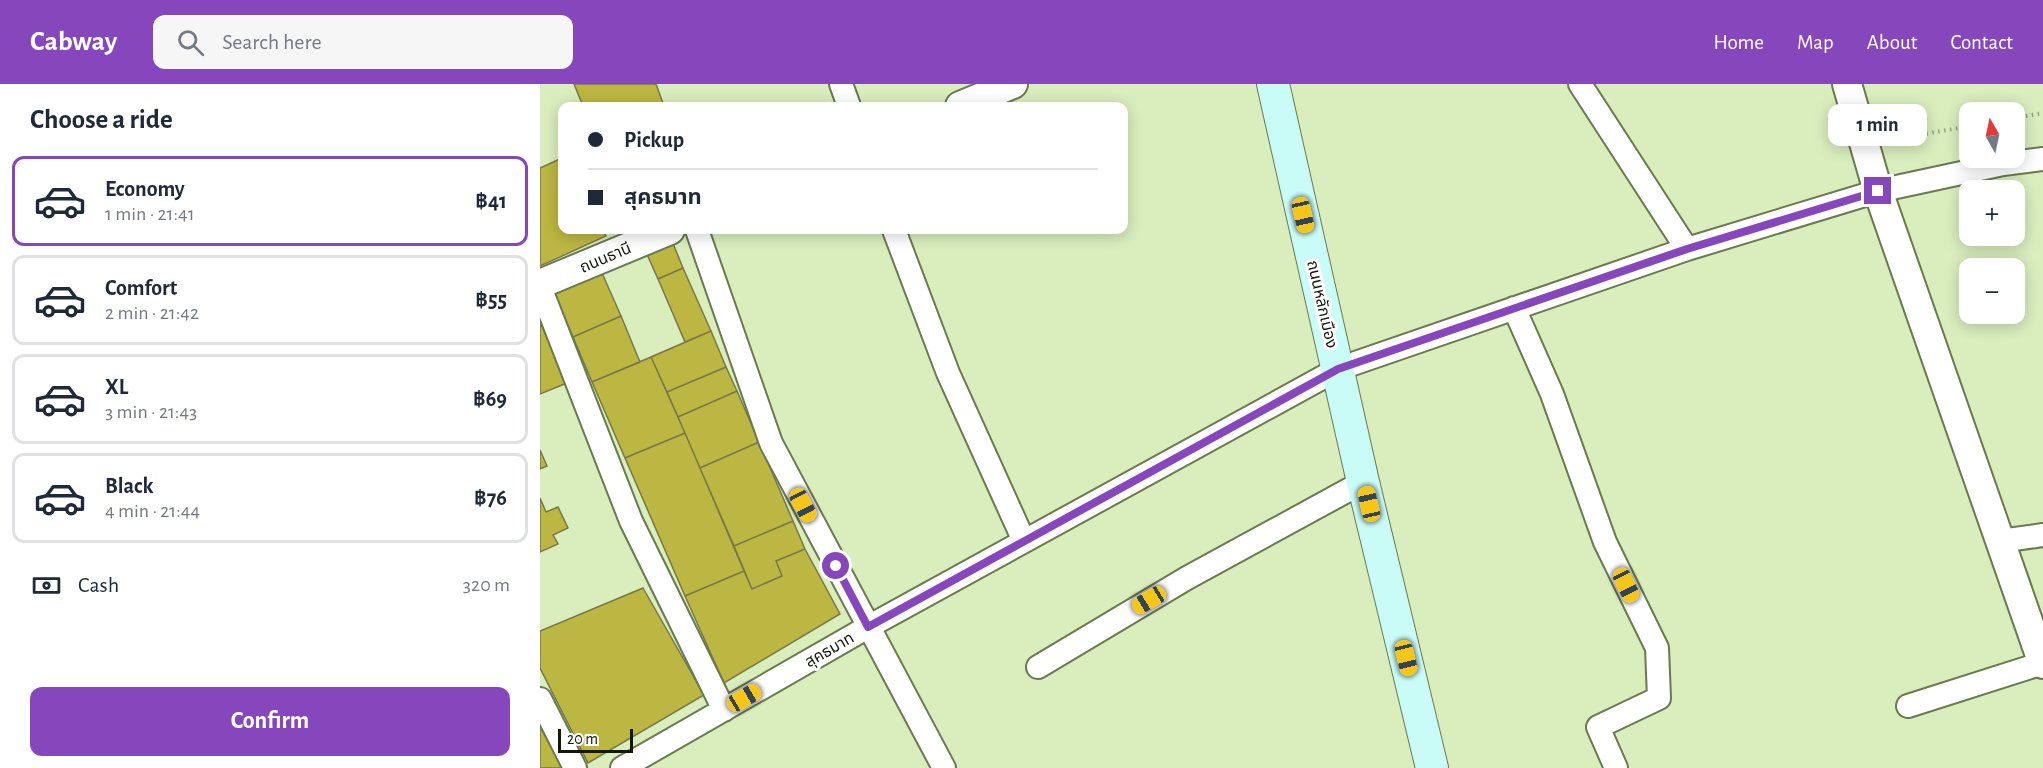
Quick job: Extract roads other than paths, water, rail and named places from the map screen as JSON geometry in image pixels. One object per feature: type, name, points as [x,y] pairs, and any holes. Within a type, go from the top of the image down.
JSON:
[{"type":"main road","name":"ถนนหลักเมือง","points":[[1273,84],[1363,483],[1432,768]]},
{"type":"street","points":[[841,84],[848,102]]},
{"type":"street","points":[[970,102],[1013,84]]},
{"type":"street","points":[[1580,84],[1687,249]]},
{"type":"street","points":[[1847,84],[1878,191],[2043,664],[1908,706]]},
{"type":"street","name":"สุคธมาท","points":[[622,768],[868,627],[1338,369],[1687,249],[1878,191],[2003,164],[2043,159]]},
{"type":"street","name":"ถนนธานี","points":[[540,286],[661,234]]},
{"type":"street","points":[[699,234],[771,443],[944,768]]},
{"type":"street","points":[[896,234],[948,373],[1024,541]]},
{"type":"street","points":[[540,286],[631,521],[724,710]]},
{"type":"street","points":[[1514,308],[1552,394],[1605,542],[1657,648],[1659,698],[1598,727],[1616,768]]},
{"type":"street","points":[[1038,667],[1187,578],[1363,483]]},
{"type":"street","points":[[2000,541],[2043,535]]},
{"type":"street","points":[[540,699],[575,768]]}]
